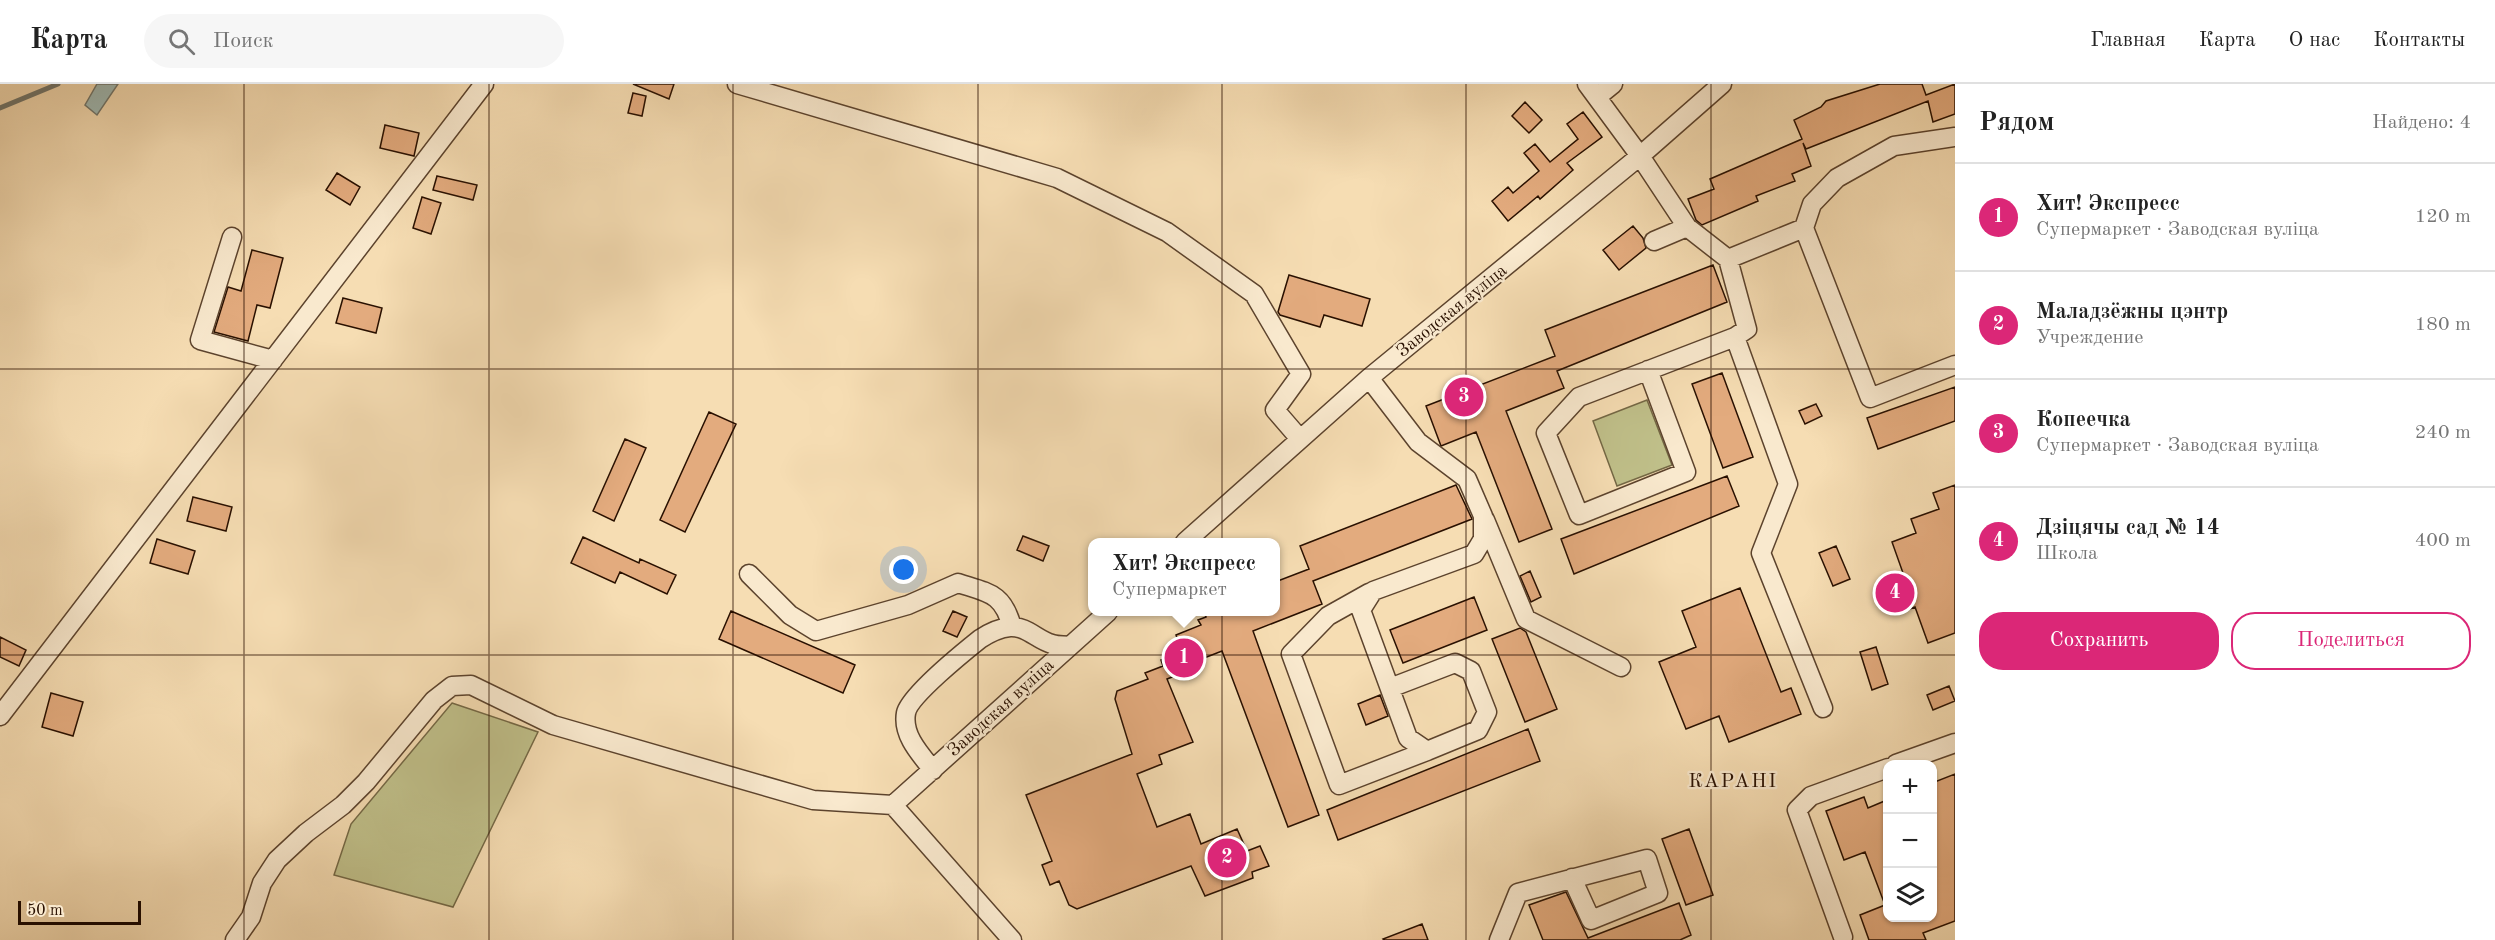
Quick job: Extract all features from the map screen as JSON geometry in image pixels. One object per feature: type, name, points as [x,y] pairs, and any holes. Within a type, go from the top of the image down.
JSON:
[{"type":"street","points":[[0,716],[484,84]]},
{"type":"street","points":[[736,84],[1057,178],[1167,232],[1254,294],[1301,374],[1275,410],[1300,439]]},
{"type":"street","points":[[1613,84],[1592,91],[1640,156],[1687,227],[1728,259],[1747,329],[1735,337],[1648,370],[1579,397],[1546,433],[1580,515],[1686,472],[1648,370]]},
{"type":"street","name":"Заводская вуліца","points":[[1191,538],[1369,378],[1640,156],[1722,84]]},
{"type":"street","points":[[1955,137],[1894,146],[1838,178],[1812,204],[1804,228],[1870,398],[1955,365]]},
{"type":"street","points":[[1654,241],[1687,227]]},
{"type":"street","points":[[1728,259],[1804,228]]},
{"type":"street","points":[[232,237],[200,340],[273,360]]},
{"type":"street","points":[[1735,337],[1788,483],[1761,553],[1823,708]]},
{"type":"street","points":[[1369,378],[1418,442],[1467,479],[1526,619],[1621,667]]},
{"type":"street","points":[[1390,688],[1455,663],[1471,671],[1486,712],[1478,730],[1339,785],[1291,654],[1328,616],[1373,591],[1474,554],[1483,539],[1483,516]]},
{"type":"street","points":[[749,574],[790,615],[816,631],[908,605],[958,582],[995,595],[1007,607],[1012,627]]},
{"type":"street","points":[[1373,591],[1361,610],[1408,738],[1427,751]]},
{"type":"street","name":"Заводская вуліца","points":[[893,806],[1104,616]]},
{"type":"street","points":[[933,770],[913,744],[906,711],[914,698],[982,638],[996,630],[1012,627],[1025,629],[1052,644],[1070,646]]},
{"type":"street","points":[[235,940],[251,917],[262,883],[277,860],[306,832],[343,805],[366,782],[434,700],[452,686],[471,685],[553,725],[813,800],[893,806],[1012,940]]},
{"type":"street","points":[[1909,760],[1955,743]]},
{"type":"street","points":[[1843,937],[1797,810],[1811,796],[1883,769]]},
{"type":"street","points":[[1499,940],[1518,894],[1572,878],[1647,859],[1658,892],[1591,920],[1572,878]]},
{"type":"green space","points":[[1647,400],[1672,465],[1617,486],[1593,421]]},
{"type":"green space","points":[[452,703],[538,732],[453,907],[334,875],[351,824]]},
{"type":"water","points":[[97,84],[118,84],[97,115],[85,105]]},
{"type":"building","points":[[633,84],[674,84],[669,99]]},
{"type":"building","points":[[1880,84],[1922,84],[1926,95],[1955,84],[1955,114],[1933,122],[1928,101],[1806,149],[1803,143],[1811,166],[1792,174],[1795,181],[1756,196],[1758,201],[1702,225],[1696,220],[1688,199],[1714,189],[1710,179],[1802,139],[1794,120],[1821,107],[1826,101]]},
{"type":"building","points":[[633,93],[646,96],[642,116],[628,113]]},
{"type":"building","points":[[1525,102],[1542,120],[1529,133],[1512,116]]},
{"type":"building","points":[[1583,112],[1602,137],[1567,163],[1573,170],[1540,199],[1538,196],[1508,221],[1492,201],[1508,187],[1513,193],[1539,171],[1524,153],[1535,144],[1550,162],[1578,139],[1567,124]]},
{"type":"building","points":[[385,125],[419,133],[414,156],[380,148]]},
{"type":"building","points":[[337,173],[360,187],[350,205],[326,190]]},
{"type":"building","points":[[437,176],[477,185],[473,200],[433,190]]},
{"type":"building","points":[[422,197],[441,203],[431,234],[413,228]]},
{"type":"building","points":[[1633,226],[1643,238],[1646,248],[1619,270],[1603,250]]},
{"type":"building","points":[[252,250],[283,258],[270,308],[257,305],[248,341],[214,332],[228,287],[241,291]]},
{"type":"building","points":[[1713,265],[1727,302],[1557,371],[1564,388],[1506,411],[1552,529],[1519,542],[1476,432],[1441,446],[1426,406],[1555,356],[1545,330]]},
{"type":"building","points":[[1289,275],[1370,299],[1362,326],[1324,315],[1320,327],[1280,315],[1278,312]]},
{"type":"building","points":[[343,298],[382,308],[376,333],[336,323]]},
{"type":"building","points":[[1722,373],[1753,457],[1723,468],[1692,384]]},
{"type":"building","points":[[1955,387],[1955,421],[1878,449],[1867,418]]},
{"type":"building","points":[[1816,404],[1822,416],[1805,424],[1799,411]]},
{"type":"building","points":[[709,412],[736,424],[685,532],[660,520]]},
{"type":"building","points":[[625,439],[646,448],[614,521],[593,511]]},
{"type":"building","points":[[1727,476],[1739,506],[1574,574],[1561,539]]},
{"type":"building","points":[[1456,485],[1472,519],[1313,581],[1322,604],[1253,631],[1319,815],[1288,827],[1222,651],[1199,660],[1201,666],[1167,679],[1193,742],[1159,755],[1162,764],[1137,774],[1157,827],[1190,814],[1201,844],[1237,829],[1247,851],[1260,846],[1269,866],[1252,872],[1253,878],[1205,896],[1191,866],[1077,909],[1069,905],[1059,881],[1050,885],[1042,865],[1052,861],[1026,795],[1132,754],[1115,699],[1117,691],[1148,679],[1145,673],[1163,666],[1161,660],[1182,653],[1176,635],[1201,625],[1198,620],[1206,616],[1280,616],[1280,580],[1309,569],[1300,546]]},
{"type":"building","points":[[1955,485],[1955,633],[1928,643],[1915,607],[1902,612],[1889,578],[1903,573],[1892,542],[1916,533],[1911,519],[1939,509],[1933,493]]},
{"type":"building","points":[[193,497],[232,507],[226,531],[187,521]]},
{"type":"building","points":[[1023,536],[1049,546],[1043,561],[1017,550]]},
{"type":"building","points":[[583,537],[639,563],[640,559],[676,575],[667,594],[620,572],[615,583],[571,563]]},
{"type":"building","points":[[157,539],[195,551],[188,574],[150,563]]},
{"type":"building","points":[[1836,546],[1850,579],[1833,586],[1819,553]]},
{"type":"building","points":[[1530,571],[1541,597],[1531,602],[1520,576]]},
{"type":"building","points":[[1740,588],[1781,692],[1791,688],[1801,714],[1729,742],[1719,716],[1686,729],[1659,662],[1696,647],[1682,611]]},
{"type":"building","points":[[1474,597],[1487,630],[1403,663],[1390,630]]},
{"type":"building","points":[[731,611],[855,665],[843,693],[719,639]]},
{"type":"building","points":[[953,611],[967,617],[957,637],[943,631]]},
{"type":"building","points":[[1520,628],[1526,632],[1557,709],[1525,722],[1492,639]]},
{"type":"building","points":[[0,637],[26,650],[19,666],[0,657]]},
{"type":"building","points":[[1876,647],[1888,684],[1872,690],[1860,652]]},
{"type":"building","points":[[1949,686],[1955,701],[1933,710],[1927,695]]},
{"type":"building","points":[[51,693],[83,702],[73,736],[42,727]]},
{"type":"building","points":[[1380,695],[1388,716],[1366,725],[1358,704]]},
{"type":"building","points":[[1528,729],[1540,761],[1338,840],[1327,810]]},
{"type":"building","points":[[1955,774],[1955,921],[1923,933],[1926,940],[1869,940],[1860,915],[1883,906],[1883,922],[1937,922],[1937,781]]},
{"type":"building","points":[[1864,797],[1868,808],[1883,802],[1883,900],[1865,852],[1844,860],[1826,811]]},
{"type":"building","points":[[1689,829],[1713,895],[1686,905],[1662,839]]},
{"type":"building","points":[[1566,892],[1588,938],[1679,903],[1691,935],[1680,940],[1543,940],[1529,905]]},
{"type":"building","points":[[1422,924],[1428,940],[1383,939]]},
{"type":"waterway","points":[[0,108],[58,84]]},
{"type":"place","name":"Копеечка","points":[[1464,397]]},
{"type":"place","name":"Дзіцячы сад № 14","points":[[1895,593]]},
{"type":"place","name":"Хит! Экспресс","points":[[1184,658]]},
{"type":"place","name":"Маладзёжны цэнтр","points":[[1227,858]]},
{"type":"district","name":"КАРАНІ","points":[[1733,782]]}]
